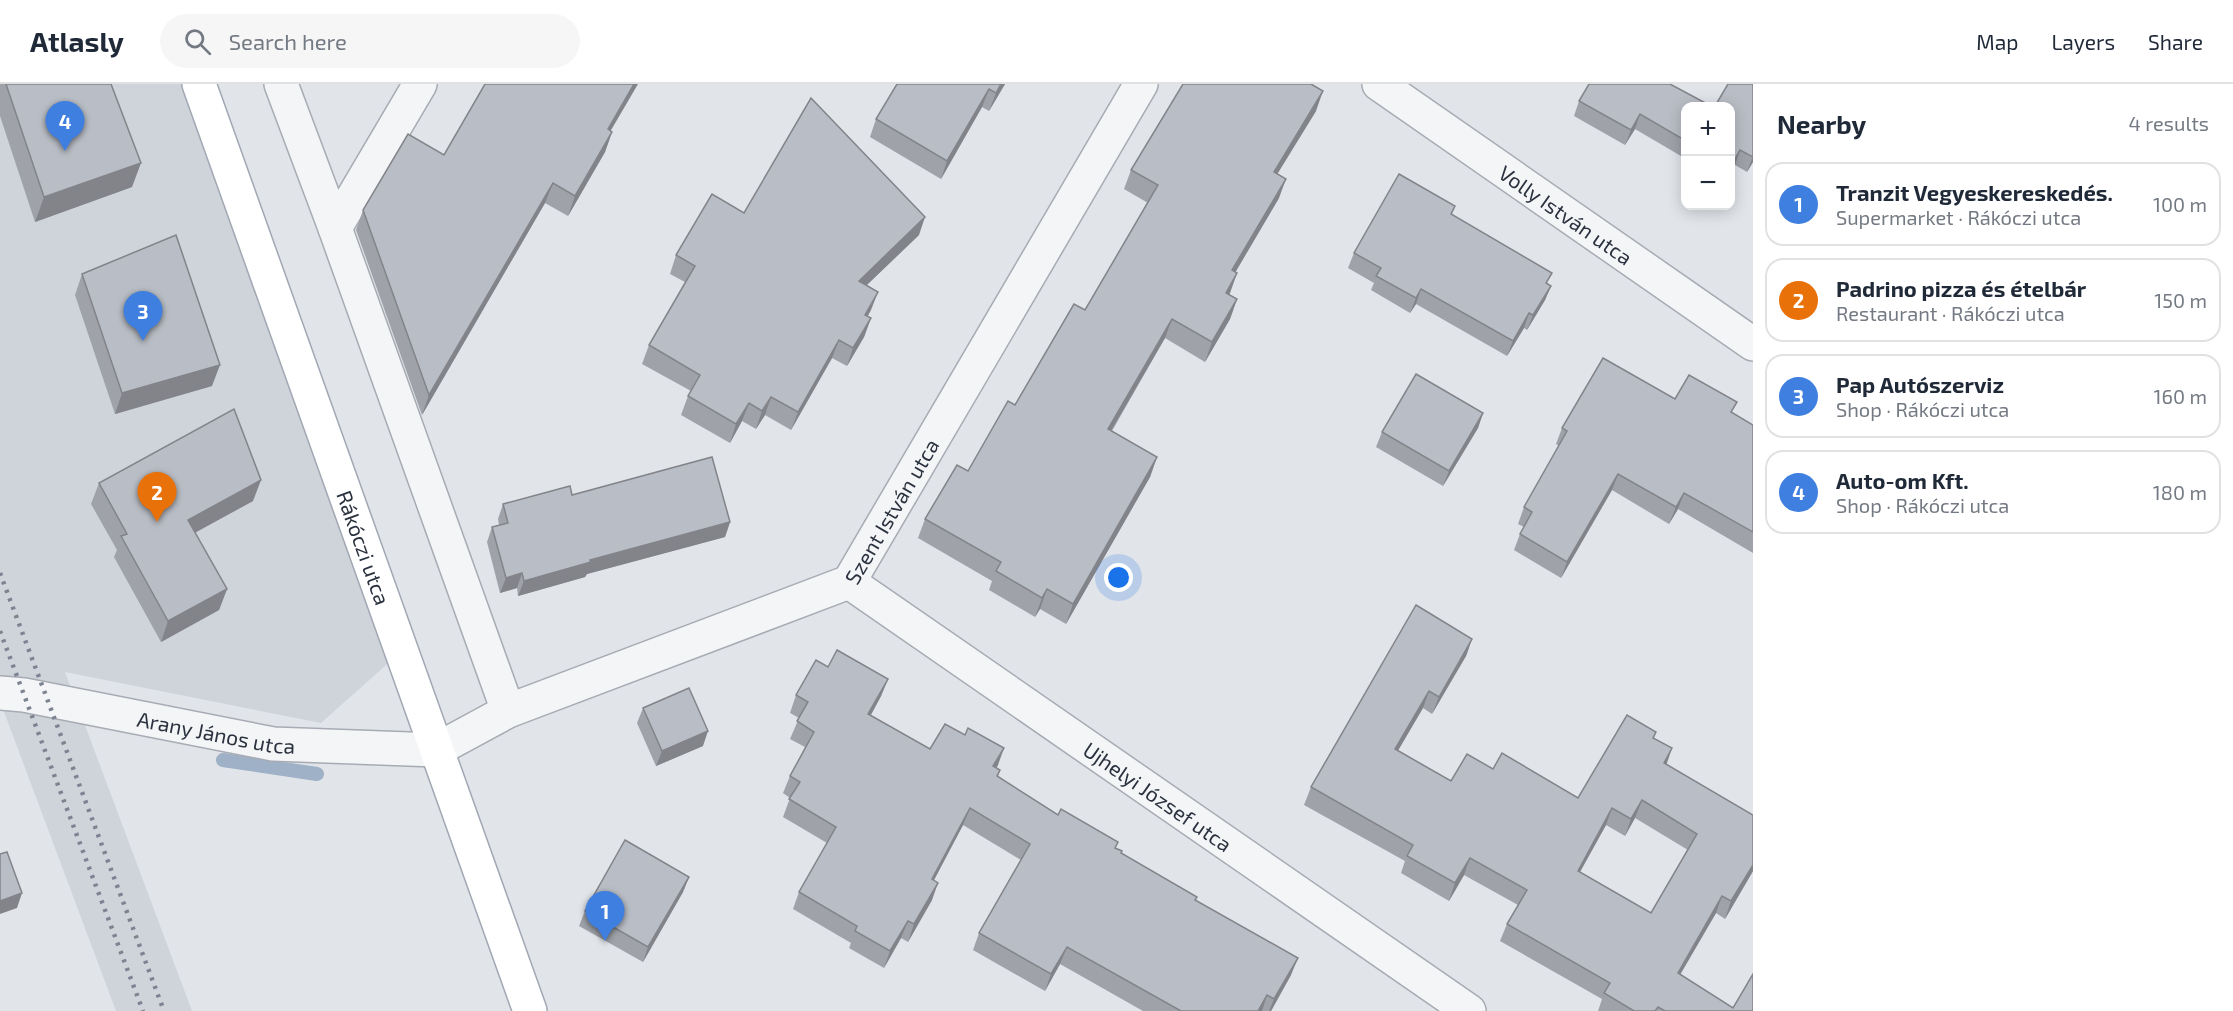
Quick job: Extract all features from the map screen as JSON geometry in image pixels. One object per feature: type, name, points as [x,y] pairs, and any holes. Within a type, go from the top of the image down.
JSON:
[{"type":"main road","name":"Rákóczi utca","points":[[199,84],[531,1011]]},
{"type":"street","points":[[280,84],[335,228],[508,711]]},
{"type":"street","points":[[335,228],[420,84]]},
{"type":"street","name":"Szent István utca","points":[[436,750],[508,711],[849,582],[1141,84]]},
{"type":"street","name":"Volly István utca","points":[[1379,84],[1753,344]]},
{"type":"street","name":"Ujhelyi József utca","points":[[849,582],[1469,1011]]},
{"type":"street","name":"Arany János utca","points":[[0,693],[35,697],[273,744],[436,750]]},
{"type":"shaded area","points":[[0,84],[184,84],[394,658],[321,723],[65,672],[192,1011],[116,1011],[0,701]]},
{"type":"building","points":[[6,84],[111,84],[141,163],[44,197]]},
{"type":"building","points":[[485,84],[634,84],[608,129],[612,132],[575,196],[553,183],[429,395],[363,210],[408,134],[444,155]]},
{"type":"building","points":[[897,84],[1001,84],[996,93],[989,89],[947,161],[876,119]]},
{"type":"building","points":[[1183,84],[1311,84],[1323,91],[1274,172],[1286,179],[1232,270],[1237,273],[1226,293],[1237,299],[1212,342],[1172,319],[1108,429],[1157,457],[1073,604],[1047,589],[1042,598],[996,571],[1001,562],[925,519],[957,465],[968,471],[1008,401],[1015,405],[1074,304],[1085,310],[1158,185],[1131,170]]},
{"type":"building","points":[[1589,84],[1670,84],[1704,102],[1681,102],[1681,138],[1640,114],[1631,130],[1579,101]]},
{"type":"building","points":[[1728,84],[1753,84],[1753,157],[1740,150],[1735,159],[1735,102],[1717,102]]},
{"type":"building","points":[[811,98],[925,217],[859,281],[878,292],[865,315],[871,318],[853,348],[839,340],[798,412],[771,397],[762,411],[749,403],[736,424],[688,396],[700,375],[649,345],[695,266],[676,255],[712,194],[744,213]]},
{"type":"building","points":[[1399,174],[1455,206],[1451,214],[1552,273],[1546,283],[1551,286],[1533,315],[1529,313],[1513,341],[1421,289],[1416,298],[1376,276],[1381,268],[1354,253]]},
{"type":"building","points":[[176,235],[220,365],[122,393],[82,274]]},
{"type":"building","points":[[1603,358],[1675,399],[1689,375],[1737,402],[1731,412],[1753,425],[1753,532],[1684,493],[1676,507],[1618,474],[1567,562],[1520,534],[1532,512],[1524,507],[1567,431],[1562,428]]},
{"type":"building","points":[[1416,374],[1483,413],[1449,471],[1382,432]]},
{"type":"building","points":[[234,409],[261,480],[188,520],[227,589],[168,621],[121,536],[127,534],[99,483]]},
{"type":"building","points":[[712,457],[730,522],[590,560],[591,562],[524,581],[522,573],[506,578],[492,527],[508,523],[503,504],[570,486],[572,495]]},
{"type":"building","points":[[1416,605],[1472,639],[1439,697],[1429,691],[1395,749],[1451,781],[1467,754],[1493,769],[1502,753],[1578,798],[1627,715],[1656,732],[1653,738],[1672,748],[1664,763],[1753,815],[1753,865],[1731,901],[1722,896],[1678,973],[1733,1008],[1753,974],[1753,1011],[1665,1011],[1658,1007],[1655,1011],[1634,1011],[1604,993],[1610,983],[1507,924],[1527,890],[1470,858],[1455,883],[1407,856],[1413,845],[1311,787]],"holes":[[[1642,800],[1697,834],[1651,913],[1578,871],[1612,808],[1631,819]]]},
{"type":"building","points":[[837,650],[888,679],[868,714],[930,749],[945,724],[965,735],[968,728],[1004,748],[993,766],[1000,770],[997,776],[1058,815],[1061,809],[1118,842],[1115,848],[1122,851],[1121,853],[1197,897],[1195,900],[1298,958],[1274,999],[1267,995],[1258,1011],[1181,1011],[1067,947],[1051,974],[979,933],[1030,844],[970,808],[932,879],[938,883],[914,924],[908,921],[890,951],[855,931],[857,926],[799,892],[836,827],[789,799],[800,782],[790,776],[814,732],[797,721],[808,702],[796,695],[816,660],[828,667]]},
{"type":"building","points":[[689,688],[708,731],[662,751],[643,708]]},
{"type":"building","points":[[625,840],[689,877],[648,947],[585,911]]},
{"type":"building","points":[[7,852],[22,893],[0,901],[0,854]]},
{"type":"waterway","points":[[223,760],[317,774]]},
{"type":"railway","points":[[0,573],[164,1011]]},
{"type":"railway","points":[[0,631],[143,1011]]},
{"type":"place","name":"Auto-om Kft.","points":[[65,151]]},
{"type":"place","name":"Pap Autószerviz","points":[[143,341]]},
{"type":"place","name":"Padrino pizza és ételbár","points":[[157,522]]},
{"type":"place","name":"Tranzit Vegyeskereskedés.","points":[[605,941]]}]
